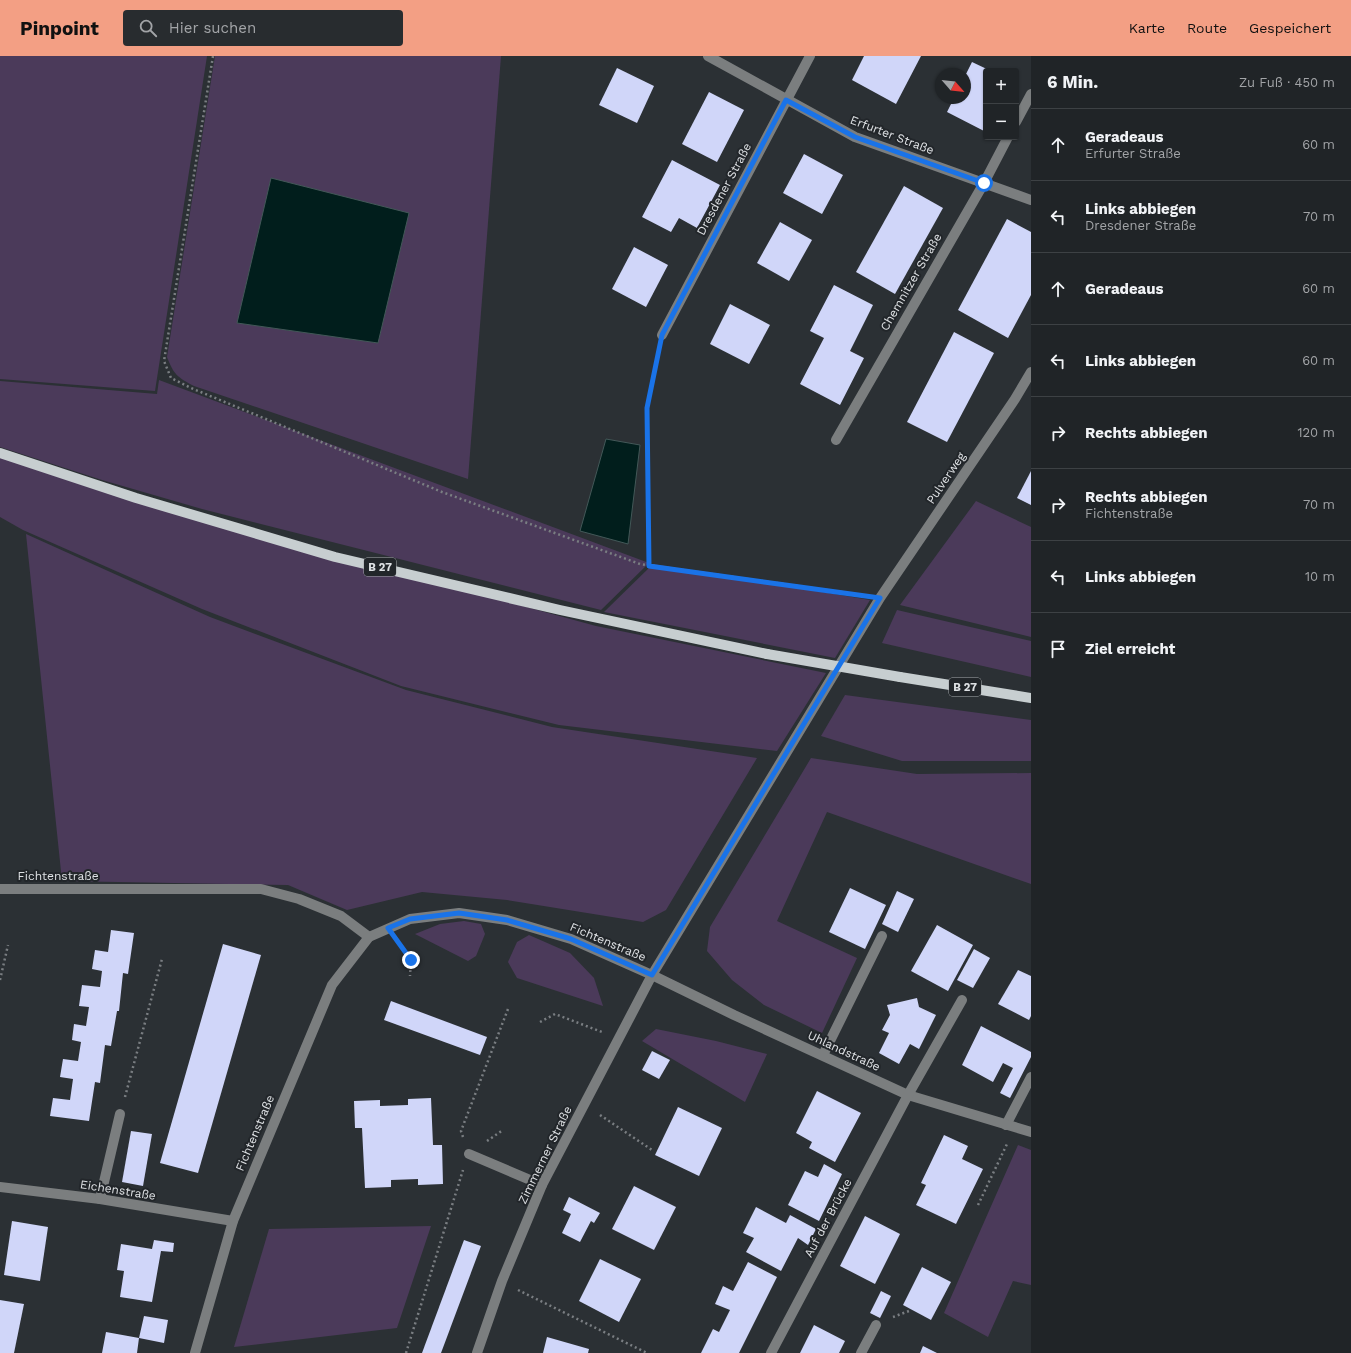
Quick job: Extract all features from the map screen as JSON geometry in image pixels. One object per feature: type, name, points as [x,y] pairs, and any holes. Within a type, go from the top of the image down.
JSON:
[{"type":"main road","name":"B 27","points":[[0,453],[136,498],[335,557],[560,610],[766,654],[1031,698]]},
{"type":"street","name":"Erfurter Straße","points":[[708,56],[855,137],[1031,200]]},
{"type":"street","name":"Dresdener Straße","points":[[662,335],[810,56]]},
{"type":"street","points":[[1019,116],[1031,94]]},
{"type":"street","name":"Chemnitzer Straße","points":[[836,440],[984,183],[1006,140]]},
{"type":"street","name":"Pulverweg","points":[[652,975],[880,598],[1015,399],[1031,372]]},
{"type":"street","name":"Fichtenstraße","points":[[0,889],[261,889],[299,899],[341,916],[369,937]]},
{"type":"street","name":"Fichtenstraße","points":[[194,1353],[233,1221],[332,985],[369,937],[410,919],[459,913],[507,920],[571,939],[652,975]]},
{"type":"street","points":[[823,1055],[882,936]]},
{"type":"street","name":"Zimmerner Straße","points":[[477,1353],[502,1282],[542,1185],[652,975]]},
{"type":"street","name":"Uhlandstraße","points":[[652,975],[734,1015],[908,1095],[1031,1132]]},
{"type":"street","name":"Auf der Brücke","points":[[771,1353],[908,1095],[962,1000]]},
{"type":"street","points":[[1011,1126],[1031,1077]]},
{"type":"street","points":[[100,1199],[120,1114]]},
{"type":"street","points":[[469,1154],[542,1185]]},
{"type":"street","name":"Eichenstraße","points":[[0,1187],[100,1199],[233,1221]]},
{"type":"street","points":[[861,1353],[876,1324]]},
{"type":"path","points":[[213,56],[164,361],[171,378],[191,388],[442,492],[640,564],[880,598]]},
{"type":"path","points":[[649,566],[647,408],[662,335]]},
{"type":"path","points":[[388,928],[411,960],[410,976]]},
{"type":"path","points":[[0,980],[8,944]]},
{"type":"path","points":[[120,1114],[162,959]]},
{"type":"path","points":[[406,1353],[469,1154],[461,1131],[508,1009]]},
{"type":"path","points":[[540,1022],[555,1014],[619,1039]]},
{"type":"path","points":[[584,1104],[652,1150]]},
{"type":"path","points":[[978,1204],[1011,1126]]},
{"type":"path","points":[[502,1282],[647,1353]]},
{"type":"shaded area","points":[[0,56],[207,56],[155,391],[0,379]]},
{"type":"shaded area","points":[[215,56],[501,56],[468,479],[194,386],[180,378],[174,372],[167,357]]},
{"type":"shaded area","points":[[271,178],[409,213],[378,343],[237,323]]},
{"type":"shaded area","points":[[159,380],[649,563],[601,610],[202,509],[102,480],[0,447],[0,381],[157,394]]},
{"type":"shaded area","points":[[606,439],[640,445],[628,544],[580,531]]},
{"type":"shaded area","points":[[0,457],[149,504],[596,626],[826,673],[777,751],[559,725],[401,686],[202,609],[23,530],[0,517]]},
{"type":"shaded area","points":[[976,501],[1031,527],[1031,637],[900,605]]},
{"type":"shaded area","points":[[26,534],[210,617],[406,690],[552,727],[757,758],[666,910],[643,922],[507,900],[422,892],[347,910],[288,885],[62,881]]},
{"type":"shaded area","points":[[653,564],[870,600],[835,658],[604,612]]},
{"type":"shaded area","points":[[897,610],[1031,641],[1031,677],[882,643]]},
{"type":"shaded area","points":[[845,695],[1031,720],[1031,761],[902,761],[821,736]]},
{"type":"shaded area","points":[[811,758],[917,774],[1031,773],[1031,884],[827,812],[777,921],[857,958],[822,1033],[764,1005],[732,980],[707,951],[710,927]]},
{"type":"shaded area","points":[[464,921],[481,924],[485,934],[476,956],[468,961],[415,934],[440,924]]},
{"type":"shaded area","points":[[529,935],[570,953],[594,978],[603,1006],[517,978],[508,962],[517,942]]},
{"type":"shaded area","points":[[656,1029],[716,1041],[767,1054],[745,1102],[642,1041]]},
{"type":"shaded area","points":[[1018,1145],[1031,1150],[1031,1285],[1013,1281],[988,1337],[944,1313]]},
{"type":"shaded area","points":[[431,1226],[397,1328],[234,1347],[269,1229]]},
{"type":"building","points":[[864,56],[921,56],[896,104],[852,80]]},
{"type":"building","points":[[972,62],[985,68],[983,68],[983,130],[947,112],[951,104],[971,104],[971,68],[969,68]]},
{"type":"building","points":[[617,68],[654,86],[637,123],[599,105]]},
{"type":"building","points":[[709,92],[744,110],[717,162],[682,144]]},
{"type":"building","points":[[804,154],[843,175],[822,214],[783,193]]},
{"type":"building","points":[[672,160],[720,185],[697,228],[679,218],[671,232],[642,217]]},
{"type":"building","points":[[904,186],[943,208],[895,294],[856,272]]},
{"type":"building","points":[[1007,219],[1031,232],[1031,295],[1008,338],[958,310]]},
{"type":"building","points":[[780,222],[812,240],[789,281],[757,263]]},
{"type":"building","points":[[634,247],[668,265],[646,307],[612,289]]},
{"type":"building","points":[[834,285],[873,305],[850,351],[864,358],[840,405],[800,384],[824,338],[810,331]]},
{"type":"building","points":[[730,304],[770,325],[749,364],[710,344]]},
{"type":"building","points":[[954,332],[994,353],[947,442],[907,422]]},
{"type":"building","points":[[1031,471],[1031,505],[1017,498]]},
{"type":"building","points":[[850,888],[886,905],[865,949],[829,932]]},
{"type":"building","points":[[897,891],[914,899],[898,932],[882,924]]},
{"type":"building","points":[[937,925],[973,945],[948,991],[911,971]]},
{"type":"building","points":[[111,930],[134,933],[128,974],[123,973],[119,1011],[117,1011],[111,1046],[105,1045],[100,1083],[95,1082],[89,1121],[50,1116],[53,1098],[70,1100],[73,1079],[60,1077],[63,1059],[78,1061],[81,1042],[72,1040],[74,1024],[86,1026],[89,1007],[79,1006],[82,985],[100,987],[102,971],[92,969],[95,950],[108,952]]},
{"type":"building","points":[[223,944],[261,955],[198,1173],[160,1163]]},
{"type":"building","points":[[974,949],[990,958],[973,988],[957,980]]},
{"type":"building","points":[[1018,970],[1031,976],[1031,1016],[1029,1020],[998,1004]]},
{"type":"building","points":[[917,998],[919,1007],[936,1015],[919,1049],[910,1044],[899,1064],[879,1053],[889,1033],[882,1030],[890,1015],[887,1005]]},
{"type":"building","points":[[391,1001],[487,1037],[480,1055],[384,1020]]},
{"type":"building","points":[[981,1026],[1031,1052],[1031,1057],[1010,1098],[1000,1093],[1013,1068],[1003,1063],[993,1082],[962,1065]]},
{"type":"building","points":[[652,1051],[670,1060],[659,1079],[642,1070]]},
{"type":"building","points":[[817,1091],[861,1113],[835,1162],[809,1148],[812,1142],[796,1133]]},
{"type":"building","points":[[431,1098],[433,1145],[442,1145],[443,1184],[418,1185],[418,1179],[391,1180],[391,1187],[365,1188],[362,1128],[355,1128],[354,1101],[380,1100],[380,1106],[408,1105],[408,1099]]},
{"type":"building","points":[[678,1107],[722,1128],[699,1176],[655,1155]]},
{"type":"building","points":[[131,1131],[152,1134],[143,1186],[122,1182]]},
{"type":"building","points":[[944,1135],[968,1146],[962,1159],[983,1169],[956,1224],[916,1205],[926,1185],[921,1183]]},
{"type":"building","points":[[824,1164],[842,1174],[819,1221],[788,1205],[805,1171],[818,1177]]},
{"type":"building","points":[[634,1186],[676,1207],[654,1250],[612,1229]]},
{"type":"building","points":[[569,1197],[600,1213],[594,1223],[591,1221],[580,1242],[562,1233],[571,1214],[563,1210]]},
{"type":"building","points":[[756,1207],[786,1223],[790,1215],[816,1229],[808,1245],[798,1238],[781,1271],[746,1252],[754,1238],[743,1233]]},
{"type":"building","points":[[865,1216],[900,1234],[875,1284],[840,1266]]},
{"type":"building","points":[[12,1221],[48,1227],[40,1281],[4,1275]]},
{"type":"building","points":[[154,1240],[174,1243],[173,1252],[161,1251],[152,1302],[120,1297],[124,1271],[117,1270],[121,1244],[152,1249]]},
{"type":"building","points":[[464,1240],[481,1246],[441,1353],[422,1353]]},
{"type":"building","points":[[600,1259],[641,1279],[619,1322],[579,1301]]},
{"type":"building","points":[[748,1262],[777,1277],[739,1353],[701,1353],[713,1329],[719,1332],[730,1310],[715,1304],[723,1286],[733,1291]]},
{"type":"building","points":[[922,1267],[951,1282],[931,1320],[903,1305]]},
{"type":"building","points":[[881,1291],[891,1296],[880,1318],[870,1313]]},
{"type":"building","points":[[0,1300],[24,1304],[14,1353],[0,1353]]},
{"type":"building","points":[[144,1316],[168,1320],[164,1343],[139,1338]]},
{"type":"building","points":[[814,1325],[845,1341],[839,1353],[800,1353]]},
{"type":"building","points":[[106,1332],[139,1338],[137,1353],[102,1353]]},
{"type":"building","points":[[547,1337],[589,1349],[588,1353],[543,1353]]},
{"type":"building","points":[[923,1346],[937,1353],[920,1353]]},
{"type":"route","points":[[411,960],[388,928],[410,919],[459,913],[507,920],[571,939],[652,975],[880,598],[649,566],[647,408],[662,335],[786,100],[855,137],[984,183]]}]
